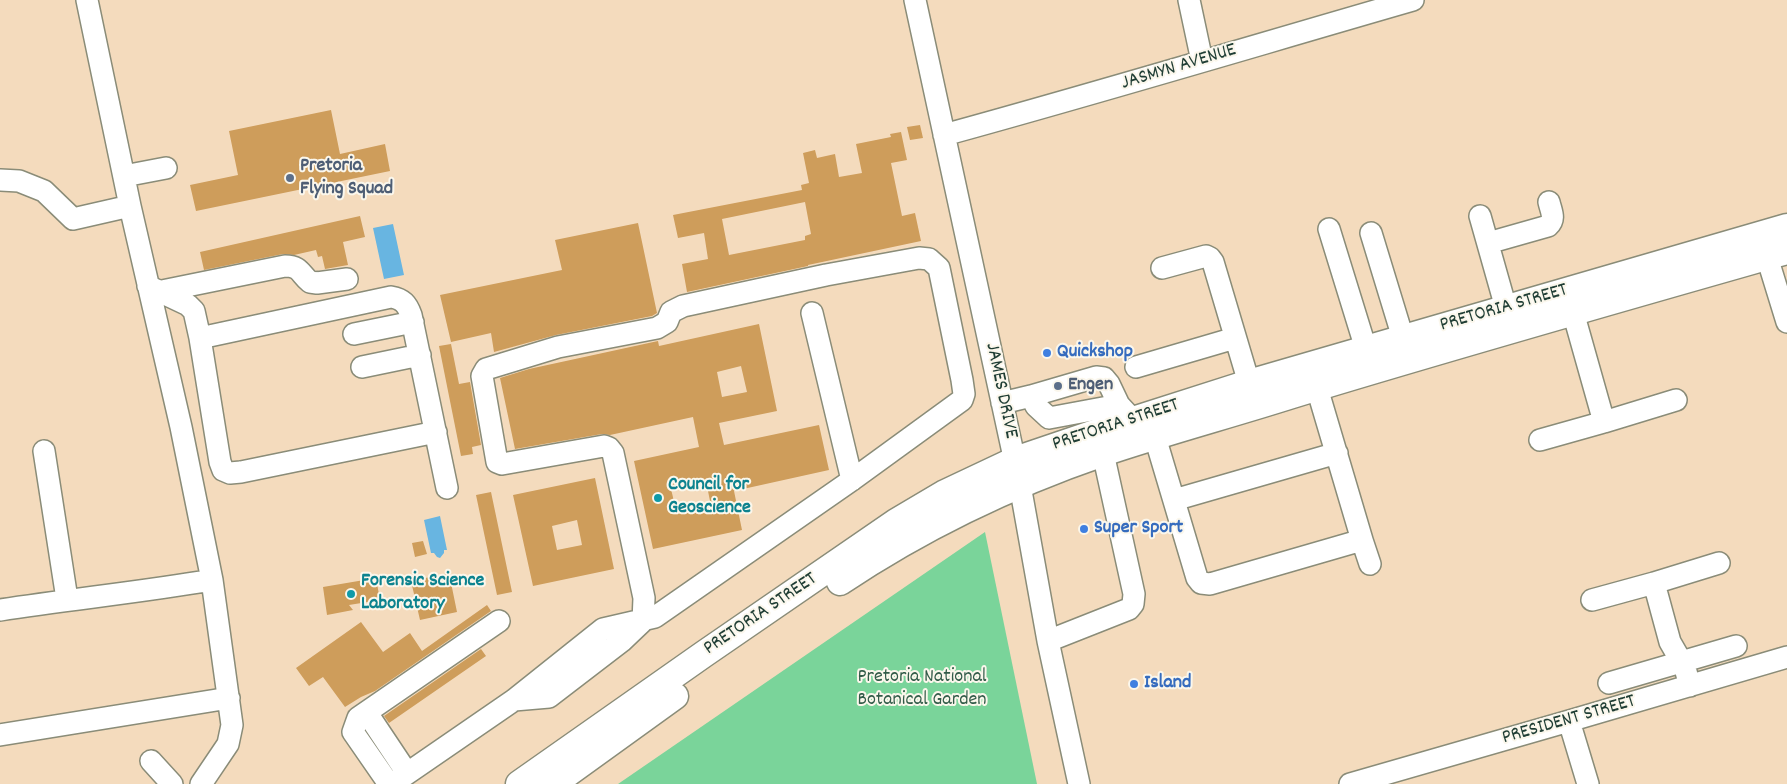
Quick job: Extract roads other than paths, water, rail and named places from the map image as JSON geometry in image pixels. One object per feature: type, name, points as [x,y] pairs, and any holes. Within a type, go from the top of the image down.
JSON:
[{"type":"main road","name":"PRETORIA STREET","points":[[519,784],[896,522],[945,493],[1015,460],[1060,444],[1126,412],[1249,384],[1787,227]]},
{"type":"main road","name":"PRETORIA STREET","points":[[553,784],[714,668],[863,566],[942,520],[1020,485],[1103,453],[1155,437],[1573,312],[1777,254]]},
{"type":"street","points":[[87,0],[130,206],[155,289],[212,580],[232,725],[228,744],[211,779]]},
{"type":"street","name":"JAMES DRIVE","points":[[915,0],[1015,460],[1048,641],[1078,784]]},
{"type":"street","points":[[1189,0],[1202,61]]},
{"type":"street","name":"JASMYN AVENUE","points":[[944,134],[1078,99],[1413,0]]},
{"type":"street","points":[[124,176],[166,168]]},
{"type":"street","points":[[0,180],[19,182],[44,191],[73,219],[130,206]]},
{"type":"street","points":[[1488,243],[1548,226],[1552,223],[1553,218],[1548,202]]},
{"type":"street","points":[[1480,216],[1506,308]]},
{"type":"street","points":[[1371,233],[1403,338]]},
{"type":"street","points":[[1327,238],[1360,351]]},
{"type":"street","points":[[1777,254],[1787,322]]},
{"type":"street","points":[[1162,268],[1206,256],[1210,258],[1213,262],[1249,384]]},
{"type":"street","points":[[499,621],[358,718],[371,719],[396,780],[514,700],[603,629],[643,621],[655,617],[852,480],[962,400],[964,394],[962,380],[939,268],[929,260],[919,258],[826,275],[683,306],[671,312],[667,322],[657,328],[558,347],[486,368],[482,376],[498,462],[502,464],[604,446],[613,453],[644,598],[643,621]]},
{"type":"street","points":[[155,289],[285,266],[299,269],[310,282],[317,283],[347,279]]},
{"type":"street","points":[[155,289],[188,305],[194,311],[220,462],[223,470],[230,473],[241,472],[436,432]]},
{"type":"street","points":[[200,338],[391,297],[400,299],[407,305],[413,322],[447,488]]},
{"type":"street","points":[[1573,312],[1604,422]]},
{"type":"street","points":[[812,313],[852,480]]},
{"type":"street","points":[[354,334],[413,322]]},
{"type":"street","points":[[1136,367],[1235,338]]},
{"type":"street","points":[[362,367],[420,355]]},
{"type":"street","points":[[1002,403],[1096,377],[1104,378],[1126,412],[1049,418],[1036,406],[1031,396]]},
{"type":"street","points":[[1317,388],[1370,564]]},
{"type":"street","points":[[1540,440],[1676,400]]},
{"type":"street","points":[[1057,418],[1060,444]]},
{"type":"street","points":[[1155,437],[1197,578],[1201,583],[1210,584],[1362,540]]},
{"type":"street","points":[[44,452],[67,599]]},
{"type":"street","points":[[1048,641],[1129,609],[1133,604],[1134,594],[1103,453]]},
{"type":"street","points":[[1174,500],[1337,453]]},
{"type":"street","points":[[1592,600],[1719,563]]},
{"type":"street","points":[[0,610],[67,599],[158,589],[212,580]]},
{"type":"street","points":[[1654,583],[1670,642],[1682,662],[1690,686]]},
{"type":"street","points":[[1609,683],[1736,646]]},
{"type":"street","name":"PRESIDENT STREET","points":[[1350,784],[1569,722],[1787,657]]},
{"type":"street","points":[[0,735],[229,698]]},
{"type":"street","points":[[1569,722],[1588,784]]},
{"type":"street","points":[[151,761],[172,784]]},
{"type":"water","points":[[393,224],[404,275],[384,279],[373,228]]},
{"type":"water","points":[[440,516],[447,550],[444,550],[440,558],[431,553],[424,520]]},
{"type":"place","name":"Pretoria Flying Squad","points":[[290,178]]},
{"type":"place","name":"Quickshop","points":[[1047,353]]},
{"type":"place","name":"Engen","points":[[1058,386]]},
{"type":"place","name":"Council for Geoscience","points":[[658,498]]},
{"type":"place","name":"Super Sport","points":[[1084,529]]},
{"type":"place","name":"Forensic Science Laboratory","points":[[351,594]]},
{"type":"place","name":"Island","points":[[1134,684]]},
{"type":"park label","name":"Pretoria National Botanical Garden","points":[[922,690]]}]
